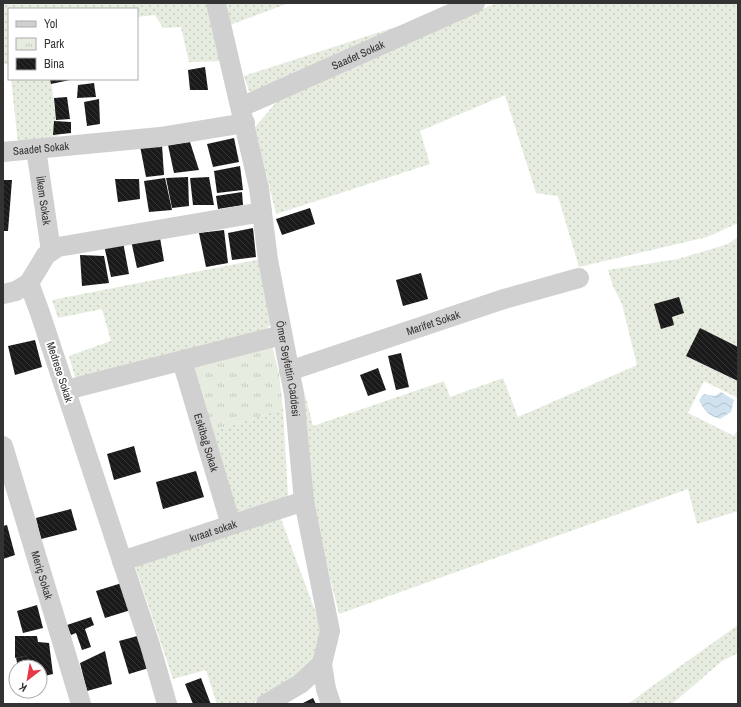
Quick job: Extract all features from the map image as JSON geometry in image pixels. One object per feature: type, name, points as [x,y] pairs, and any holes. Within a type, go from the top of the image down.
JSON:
[{"type":"street","name":"Ömer Seyfettin Caddesi","points":[[216,3],[259,188],[268,260],[294,394],[304,501],[330,631],[322,664]]},
{"type":"street","name":"Saadet Sokak","points":[[3,152],[160,136],[243,115],[475,3]]},
{"type":"street","name":"İlkem Sokak","points":[[36,149],[51,251]]},
{"type":"street","points":[[3,294],[16,291],[29,283],[46,255],[58,247],[262,212]]},
{"type":"street","name":"Marifet Sokak","points":[[289,371],[504,299],[580,278]]},
{"type":"street","name":"Medrese Sokak","points":[[29,283],[150,645],[167,704]]},
{"type":"street","points":[[66,390],[282,335]]},
{"type":"street","name":"Eskibağ Sokak","points":[[182,361],[231,525]]},
{"type":"street","name":"Meriç Sokak","points":[[3,446],[81,704]]},
{"type":"street","name":"kıraat sokak","points":[[122,561],[304,501]]},
{"type":"street","points":[[266,704],[300,684],[322,664]]},
{"type":"street","points":[[322,664],[326,689],[331,704]]},
{"type":"green space","points":[[3,3],[211,3],[222,61],[189,62],[181,27],[163,28],[155,15],[138,17],[138,8],[8,8],[8,64],[3,64]]},
{"type":"green space","points":[[227,3],[289,3],[230,25]]},
{"type":"green space","points":[[496,3],[738,3],[738,223],[707,237],[579,267],[558,196],[536,193],[505,95],[420,131],[430,164],[276,214],[255,127],[280,98]]},
{"type":"green space","points":[[420,19],[261,92],[249,91],[244,76]]},
{"type":"green space","points":[[11,80],[51,80],[58,140],[18,143]]},
{"type":"green space","points":[[738,237],[738,398],[704,381],[688,413],[734,436],[738,429],[738,511],[697,524],[688,489],[339,614],[312,504],[300,375],[313,426],[444,381],[450,397],[503,378],[518,417],[637,365],[622,304],[613,286],[608,270],[678,259],[728,244]]},
{"type":"green space","points":[[261,259],[271,324],[265,330],[76,381],[69,356],[111,341],[102,309],[58,318],[52,300]]},
{"type":"green space","points":[[272,345],[279,374],[283,409],[209,432],[191,367]]},
{"type":"green space","points":[[283,409],[288,497],[235,514],[209,432]]},
{"type":"green space","points":[[281,519],[323,632],[315,664],[306,673],[251,704],[217,704],[206,670],[173,679],[134,563]]},
{"type":"green space","points":[[738,625],[738,653],[722,661],[672,704],[628,704],[658,682]]},
{"type":"water","points":[[721,392],[734,400],[731,412],[720,419],[707,412],[699,400],[704,394],[715,396]]},
{"type":"building","points":[[205,67],[208,90],[190,90],[188,70]]},
{"type":"building","points":[[50,80],[70,80],[51,84]]},
{"type":"building","points":[[94,83],[96,97],[77,98],[78,85]]},
{"type":"building","points":[[67,97],[70,119],[56,120],[54,98]]},
{"type":"building","points":[[99,99],[100,124],[87,126],[84,102]]},
{"type":"building","points":[[54,121],[71,122],[71,133],[53,135]]},
{"type":"building","points":[[234,138],[239,162],[213,167],[207,144]]},
{"type":"building","points":[[190,142],[199,170],[174,173],[168,145]]},
{"type":"building","points":[[162,145],[164,175],[146,177],[140,146]]},
{"type":"building","points":[[240,166],[243,190],[217,193],[214,171]]},
{"type":"building","points":[[188,177],[189,206],[172,208],[166,178]]},
{"type":"building","points":[[209,177],[214,205],[193,205],[190,178]]},
{"type":"building","points":[[165,178],[172,210],[149,212],[144,181]]},
{"type":"building","points":[[115,179],[139,179],[140,199],[118,202]]},
{"type":"building","points":[[3,180],[12,180],[8,231],[3,231]]},
{"type":"building","points":[[242,192],[243,205],[218,209],[216,196]]},
{"type":"building","points":[[310,208],[315,224],[282,235],[276,219]]},
{"type":"building","points":[[253,228],[256,257],[232,260],[228,233]]},
{"type":"building","points":[[224,230],[228,263],[206,267],[199,233]]},
{"type":"building","points":[[159,232],[164,261],[137,268],[130,236]]},
{"type":"building","points":[[123,242],[129,274],[111,277],[104,245]]},
{"type":"building","points":[[80,255],[104,256],[109,283],[82,286]]},
{"type":"building","points":[[421,273],[428,299],[403,306],[396,280]]},
{"type":"building","points":[[679,297],[684,313],[672,317],[674,325],[661,329],[654,304]]},
{"type":"building","points":[[700,328],[738,347],[738,381],[686,356]]},
{"type":"building","points":[[35,340],[42,367],[15,375],[8,346]]},
{"type":"building","points":[[401,353],[409,387],[396,390],[388,356]]},
{"type":"building","points":[[378,368],[386,390],[368,396],[360,375]]},
{"type":"building","points":[[134,446],[141,472],[114,480],[107,454]]},
{"type":"building","points":[[196,471],[204,497],[163,509],[156,482]]},
{"type":"building","points":[[71,509],[77,530],[41,539],[36,518]]},
{"type":"building","points":[[7,525],[15,555],[3,559],[3,526]]},
{"type":"building","points":[[125,582],[134,609],[105,618],[96,591]]},
{"type":"building","points":[[37,605],[43,628],[23,633],[17,611]]},
{"type":"building","points":[[91,617],[94,625],[85,629],[91,647],[82,650],[76,633],[71,635],[67,625]]},
{"type":"building","points":[[141,635],[152,667],[129,674],[119,641]]},
{"type":"building","points":[[15,636],[37,636],[38,642],[49,643],[53,674],[48,675],[48,659],[16,659],[31,655],[15,658]]},
{"type":"building","points":[[105,651],[112,684],[87,691],[80,663]]},
{"type":"building","points":[[201,678],[211,704],[193,704],[185,684]]},
{"type":"building","points":[[313,698],[316,704],[301,704]]}]
